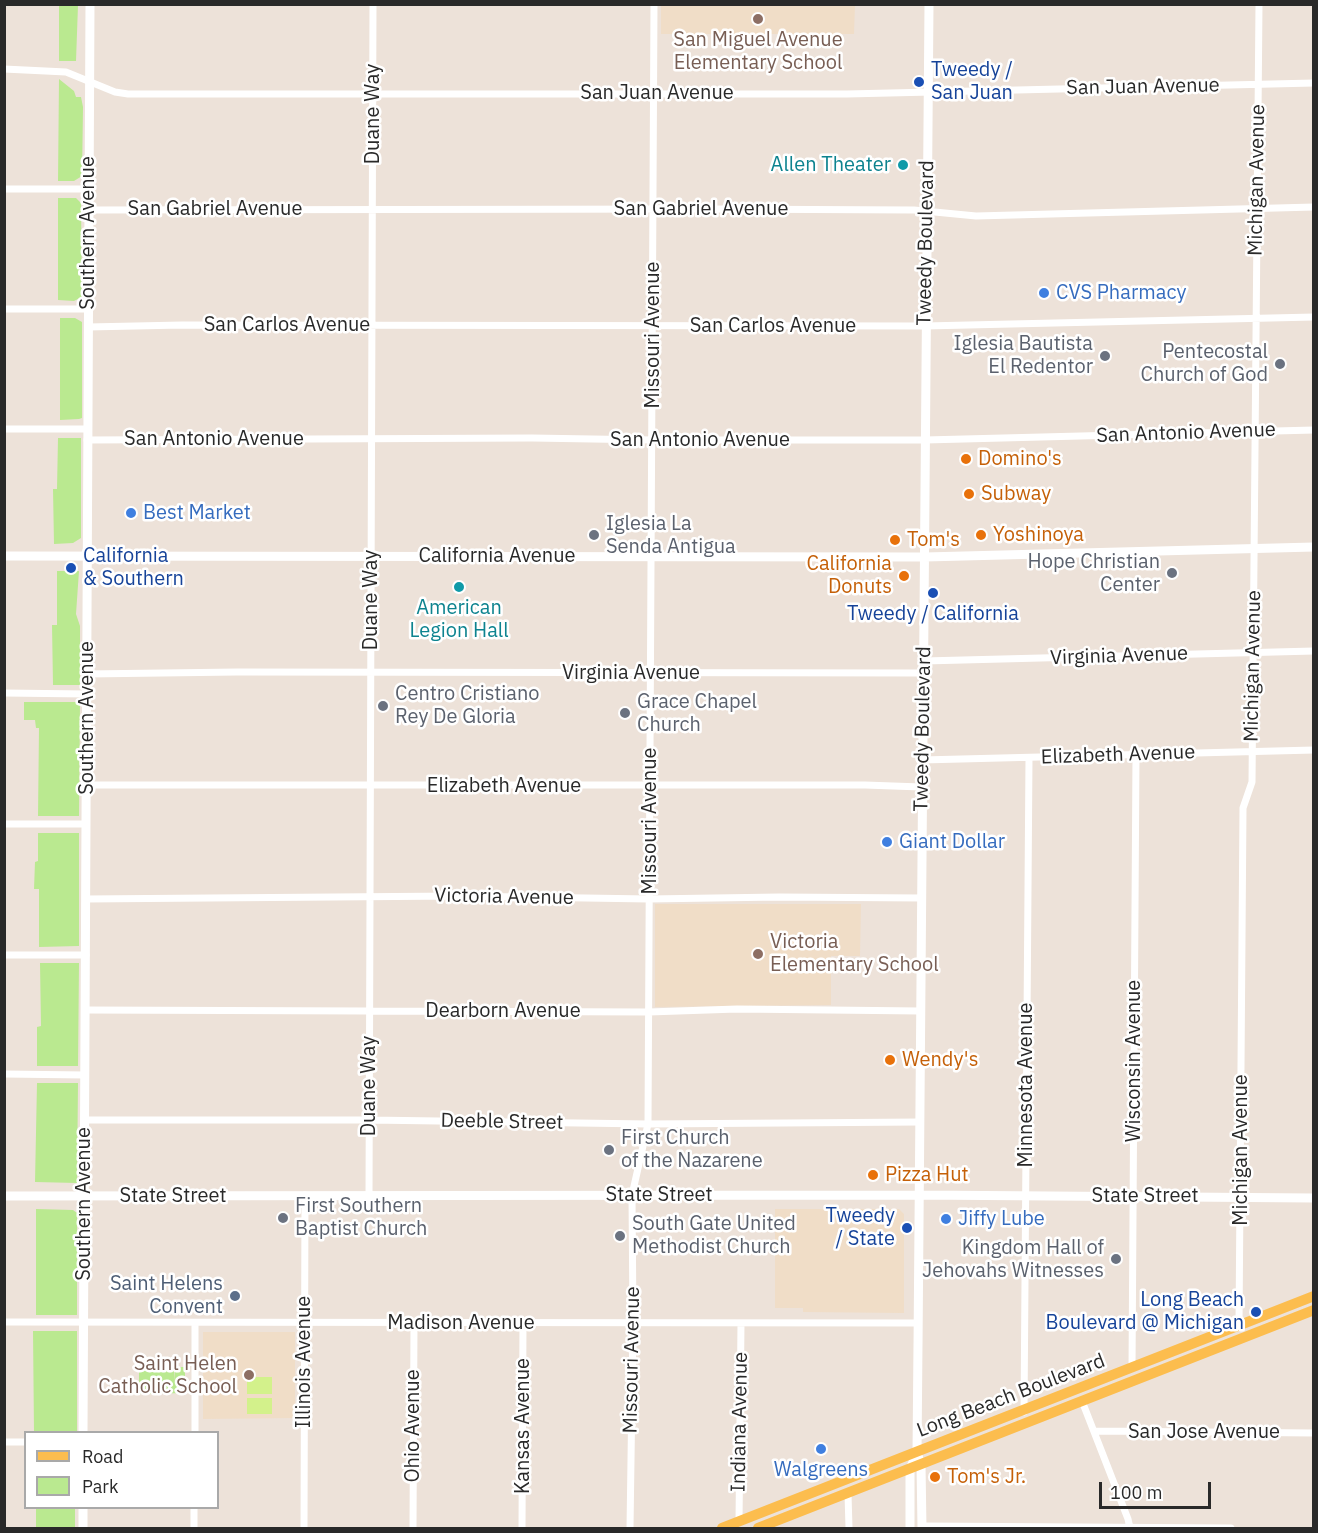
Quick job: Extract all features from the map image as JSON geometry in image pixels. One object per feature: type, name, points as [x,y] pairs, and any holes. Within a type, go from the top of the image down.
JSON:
[{"type":"main road","name":"Southern Avenue","points":[[83,1431],[90,4]]},
{"type":"main road","name":"Tweedy Boulevard","points":[[910,1528],[917,1453],[929,4]]},
{"type":"main road","name":"California Avenue","points":[[4,556],[925,557],[1314,547]]},
{"type":"main road","name":"State Street","points":[[4,1196],[918,1195],[1314,1198]]},
{"type":"main road","name":"Long Beach Boulevard","points":[[722,1528],[1024,1412],[1314,1296]]},
{"type":"main road","name":"Long Beach Boulevard","points":[[758,1528],[1314,1310]]},
{"type":"main road","points":[[1099,1394],[1102,1387],[1129,1376],[1132,1368]]},
{"type":"main road","name":"Tweedy Boulevard","points":[[916,1467],[922,1527]]},
{"type":"main road","points":[[83,1509],[83,1528]]},
{"type":"street","name":"Duane Way","points":[[369,1195],[373,4]]},
{"type":"street","name":"Missouri Avenue","points":[[630,1528],[632,1195],[648,1124],[654,4]]},
{"type":"street","name":"Michigan Avenue","points":[[1239,1325],[1243,808],[1252,782],[1259,4]]},
{"type":"street","name":"San Juan Avenue","points":[[4,69],[66,72],[115,92],[128,94],[928,93],[1314,83]]},
{"type":"street","points":[[4,189],[88,189]]},
{"type":"street","name":"San Gabriel Avenue","points":[[88,210],[653,208],[914,210],[987,216],[1314,207]]},
{"type":"street","points":[[4,309],[88,309]]},
{"type":"street","name":"San Carlos Avenue","points":[[88,327],[925,326],[1314,317]]},
{"type":"street","points":[[4,429],[87,429]]},
{"type":"street","name":"San Antonio Avenue","points":[[87,440],[554,438],[925,440],[1314,430]]},
{"type":"street","name":"Virginia Avenue","points":[[924,661],[1314,651]]},
{"type":"street","name":"Virginia Avenue","points":[[87,674],[924,673]]},
{"type":"street","points":[[4,693],[87,693]]},
{"type":"street","name":"Elizabeth Avenue","points":[[922,760],[1314,750]]},
{"type":"street","name":"Wisconsin Avenue","points":[[1132,1368],[1136,755]]},
{"type":"street","name":"Minnesota Avenue","points":[[1024,1412],[1029,758]]},
{"type":"street","name":"Elizabeth Avenue","points":[[86,785],[865,784],[921,787]]},
{"type":"street","points":[[4,824],[86,824]]},
{"type":"street","name":"Victoria Avenue","points":[[86,899],[921,898]]},
{"type":"street","points":[[4,955],[86,955]]},
{"type":"street","name":"Dearborn Avenue","points":[[85,1011],[649,1012],[720,1009],[920,1011]]},
{"type":"street","points":[[4,1074],[85,1075]]},
{"type":"street","name":"Deeble Street","points":[[85,1120],[369,1120],[648,1124],[919,1122]]},
{"type":"street","name":"Illinois Avenue","points":[[304,1528],[305,1195]]},
{"type":"street","name":"Madison Avenue","points":[[4,1323],[918,1323]]},
{"type":"street","points":[[195,1323],[195,1431]]},
{"type":"street","name":"Ohio Avenue","points":[[413,1528],[414,1323]]},
{"type":"street","name":"Kansas Avenue","points":[[522,1528],[523,1323]]},
{"type":"street","name":"Indiana Avenue","points":[[739,1522],[741,1323]]},
{"type":"street","points":[[1082,1401],[1130,1528]]},
{"type":"street","name":"San Jose Avenue","points":[[1094,1431],[1314,1433]]},
{"type":"street","points":[[4,1442],[24,1442]]},
{"type":"street","points":[[848,1494],[849,1528]]},
{"type":"street","points":[[194,1509],[194,1528]]},
{"type":"street","points":[[922,1527],[1231,1528]]},
{"type":"shaded area","name":"San Miguel Avenue Elementary School","points":[[661,5],[855,5],[854,34],[661,34]]},
{"type":"shaded area","name":"Victoria Elementary School","points":[[655,904],[861,904],[860,956],[831,956],[831,1005],[655,1007]]},
{"type":"shaded area","points":[[775,1209],[899,1209],[904,1214],[904,1313],[803,1312],[803,1308],[775,1308]]},
{"type":"shaded area","name":"Saint Helen Catholic School","points":[[203,1332],[295,1332],[295,1418],[203,1419]]},
{"type":"green space","points":[[59,5],[78,5],[76,61],[59,61]]},
{"type":"green space","points":[[59,79],[74,91],[76,97],[81,97],[83,107],[82,176],[74,181],[58,181]]},
{"type":"green space","points":[[58,198],[76,198],[81,203],[82,297],[74,301],[58,300]]},
{"type":"green space","points":[[60,318],[75,318],[82,322],[82,418],[79,419],[60,420]]},
{"type":"green space","points":[[58,438],[81,438],[81,538],[73,543],[54,544],[53,489],[57,489]]},
{"type":"green space","points":[[57,571],[79,571],[76,614],[80,626],[80,685],[53,685],[52,625],[57,625]]},
{"type":"green space","points":[[24,702],[80,702],[79,816],[38,816],[39,728],[36,728],[35,720],[24,720]]},
{"type":"green space","points":[[38,833],[79,833],[79,946],[39,947],[39,889],[34,889],[35,862],[38,861]]},
{"type":"green space","points":[[40,963],[79,963],[78,1066],[37,1066],[37,1027],[41,1026]]},
{"type":"green space","points":[[37,1083],[78,1083],[77,1183],[35,1182]]},
{"type":"green space","points":[[36,1209],[73,1210],[77,1213],[77,1315],[36,1315]]},
{"type":"green space","points":[[33,1331],[77,1331],[77,1431],[34,1431]]},
{"type":"green space","points":[[139,1362],[169,1362],[169,1367],[174,1367],[175,1382],[175,1367],[185,1367],[185,1393],[139,1394]]},
{"type":"green space","points":[[247,1377],[272,1377],[272,1394],[247,1394]]},
{"type":"green space","points":[[247,1398],[272,1398],[272,1414],[247,1414]]},
{"type":"green space","points":[[36,1509],[75,1509],[75,1528],[36,1528]]},
{"type":"place","name":"San Miguel Avenue Elementary School","points":[[758,19]]},
{"type":"place","name":"Tweedy / San Juan","points":[[919,82]]},
{"type":"place","name":"Allen Theater","points":[[903,165]]},
{"type":"place","name":"CVS Pharmacy","points":[[1044,293]]},
{"type":"place","name":"Iglesia Bautista El Redentor","points":[[1105,356]]},
{"type":"place","name":"Pentecostal Church of God","points":[[1280,364]]},
{"type":"place","name":"Domino's","points":[[966,459]]},
{"type":"place","name":"Subway","points":[[969,494]]},
{"type":"place","name":"Best Market","points":[[131,513]]},
{"type":"place","name":"Iglesia La Senda Antigua","points":[[594,535]]},
{"type":"place","name":"Yoshinoya","points":[[981,535]]},
{"type":"place","name":"Tom's","points":[[895,540]]},
{"type":"place","name":"California & Southern","points":[[71,568]]},
{"type":"place","name":"Hope Christian Center","points":[[1172,573]]},
{"type":"place","name":"California Donuts","points":[[904,576]]},
{"type":"place","name":"American Legion Hall","points":[[459,587]]},
{"type":"place","name":"Tweedy / California","points":[[933,593]]},
{"type":"place","name":"Centro Cristiano Rey De Gloria","points":[[383,706]]},
{"type":"place","name":"Grace Chapel Church","points":[[625,713]]},
{"type":"place","name":"Giant Dollar","points":[[887,842]]},
{"type":"place","name":"Victoria Elementary School","points":[[758,954]]},
{"type":"place","name":"Wendy's","points":[[890,1060]]},
{"type":"place","name":"First Church of the Nazarene","points":[[609,1150]]},
{"type":"place","name":"Pizza Hut","points":[[873,1175]]},
{"type":"place","name":"First Southern Baptist Church","points":[[283,1218]]},
{"type":"place","name":"Jiffy Lube","points":[[946,1219]]},
{"type":"place","name":"Tweedy / State","points":[[907,1228]]},
{"type":"place","name":"South Gate United Methodist Church","points":[[620,1236]]},
{"type":"place","name":"Kingdom Hall of Jehovahs Witnesses","points":[[1116,1259]]},
{"type":"place","name":"Saint Helens Convent","points":[[235,1296]]},
{"type":"place","name":"Long Beach Boulevard @ Michigan","points":[[1256,1312]]},
{"type":"place","name":"Saint Helen Catholic School","points":[[249,1375]]},
{"type":"place","name":"Walgreens","points":[[821,1449]]},
{"type":"place","name":"Tom's Jr.","points":[[935,1477]]}]
